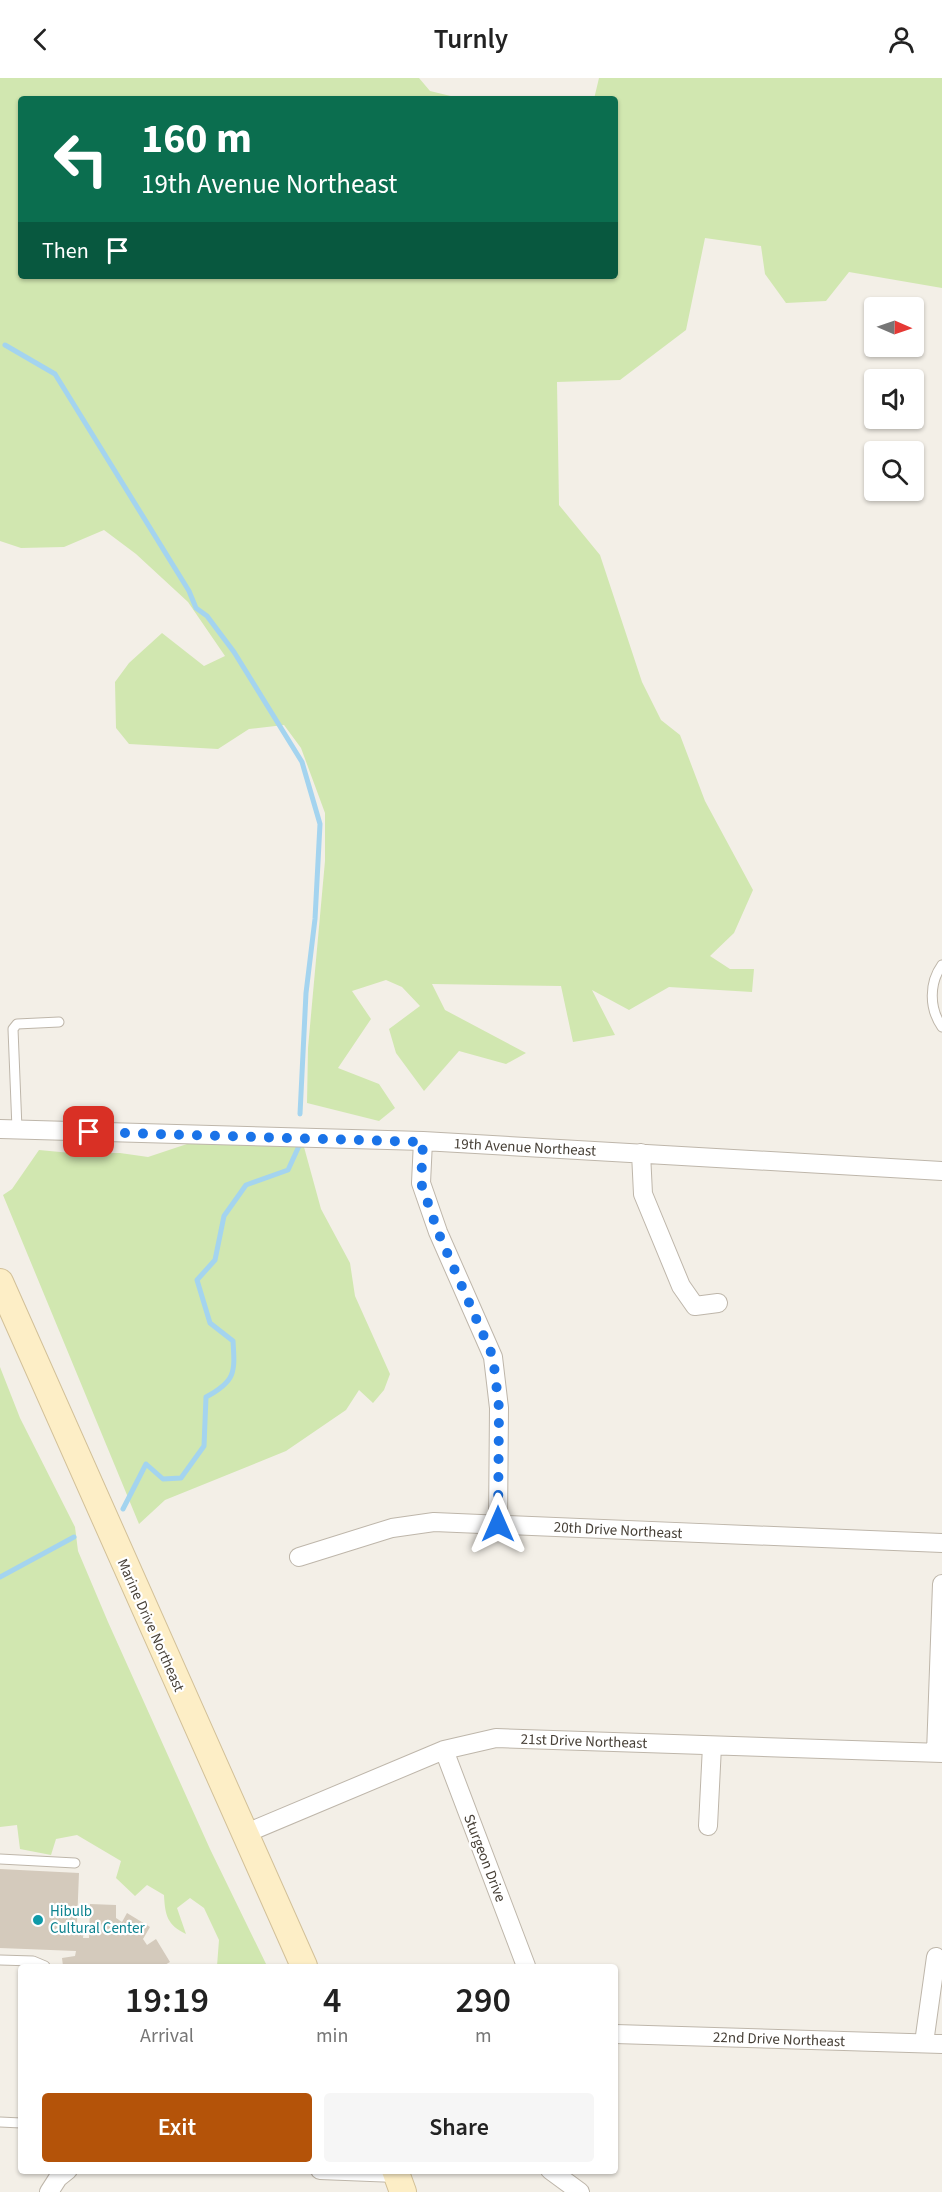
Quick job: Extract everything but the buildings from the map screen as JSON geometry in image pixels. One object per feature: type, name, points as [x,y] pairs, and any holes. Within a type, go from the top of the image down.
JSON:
[{"type":"main road","name":"Marine Drive Northeast","points":[[0,1282],[303,1964]]},
{"type":"street","name":"19th Avenue Northeast","points":[[9,1129],[423,1142],[942,1171]]},
{"type":"street","points":[[423,1142],[421,1183],[438,1232],[493,1357],[499,1408],[498,1524]]},
{"type":"street","points":[[641,1153],[643,1194],[681,1286],[695,1306],[718,1303]]},
{"type":"street","name":"20th Drive Northeast","points":[[299,1557],[392,1528],[434,1522],[942,1543]]},
{"type":"street","points":[[939,1753],[942,1584]]},
{"type":"street","name":"21st Drive Northeast","points":[[244,1834],[444,1750],[496,1738],[939,1753]]},
{"type":"street","points":[[708,1826],[712,1746]]},
{"type":"street","name":"Sturgeon Drive","points":[[444,1750],[525,1964]]},
{"type":"street","points":[[933,2044],[936,1957]]},
{"type":"street","name":"22nd Drive Northeast","points":[[618,2034],[933,2044]]},
{"type":"street","points":[[49,2192],[63,2174]]},
{"type":"street","points":[[373,2174],[399,2176]]},
{"type":"street","points":[[555,2174],[580,2192]]},
{"type":"lane","points":[[942,964],[935,974],[932,992],[935,1017],[942,1027]]},
{"type":"lane","points":[[9,1129],[13,1029],[17,1024],[59,1022]]},
{"type":"lane","points":[[0,1859],[75,1863]]},
{"type":"lane","points":[[0,1960],[33,1961],[40,1964]]},
{"type":"lane","points":[[0,2122],[18,2123]]},
{"type":"green space","points":[[0,78],[419,78],[430,91],[451,96],[18,96],[18,279],[618,279],[618,96],[595,96],[599,78],[942,78],[942,288],[849,272],[826,301],[786,303],[765,274],[761,246],[705,238],[686,330],[620,380],[557,382],[559,505],[600,555],[642,682],[661,720],[680,735],[705,801],[753,890],[734,933],[710,956],[730,969],[754,969],[752,992],[669,987],[629,1010],[592,990],[615,1035],[573,1042],[561,986],[432,984],[445,1010],[526,1053],[506,1064],[459,1051],[424,1091],[396,1053],[389,1029],[420,1006],[402,987],[386,980],[352,991],[371,1019],[338,1068],[379,1084],[395,1108],[379,1121],[307,1103],[308,1048],[325,861],[325,813],[301,748],[284,725],[249,729],[218,749],[129,744],[116,728],[115,682],[129,663],[162,633],[204,666],[225,656],[188,602],[136,554],[104,530],[64,547],[21,548],[0,541]]},
{"type":"green space","points":[[199,1140],[304,1147],[321,1209],[350,1263],[355,1296],[390,1374],[384,1390],[373,1403],[359,1390],[346,1410],[286,1451],[165,1500],[139,1524],[3,1195],[12,1189],[39,1150],[71,1153],[120,1153],[148,1157]]},
{"type":"green space","points":[[0,1367],[20,1418],[75,1527],[78,1551],[108,1622],[210,1849],[266,1964],[217,1964],[219,1940],[204,1908],[190,1898],[177,1908],[186,1934],[180,1931],[168,1919],[164,1895],[147,1885],[135,1896],[116,1878],[121,1861],[77,1835],[56,1839],[51,1855],[20,1849],[17,1825],[0,1827]]},
{"type":"waterway","points":[[5,345],[55,374],[189,591],[196,608],[207,616],[234,652],[302,762],[320,824],[315,919],[306,993],[300,1114]]},
{"type":"waterway","points":[[123,1509],[146,1464],[163,1479],[181,1478],[204,1446],[206,1397],[223,1386],[232,1375],[234,1352],[233,1341],[210,1323],[197,1280],[215,1260],[224,1216],[246,1185],[288,1170],[299,1146]]},
{"type":"waterway","points":[[0,1577],[74,1537]]},
{"type":"place","name":"Hibulb Cultural Center","points":[[38,1920]]},
{"type":"route","points":[[89,1132],[423,1142],[421,1183],[438,1232],[493,1357],[499,1408],[498,1524]]}]
